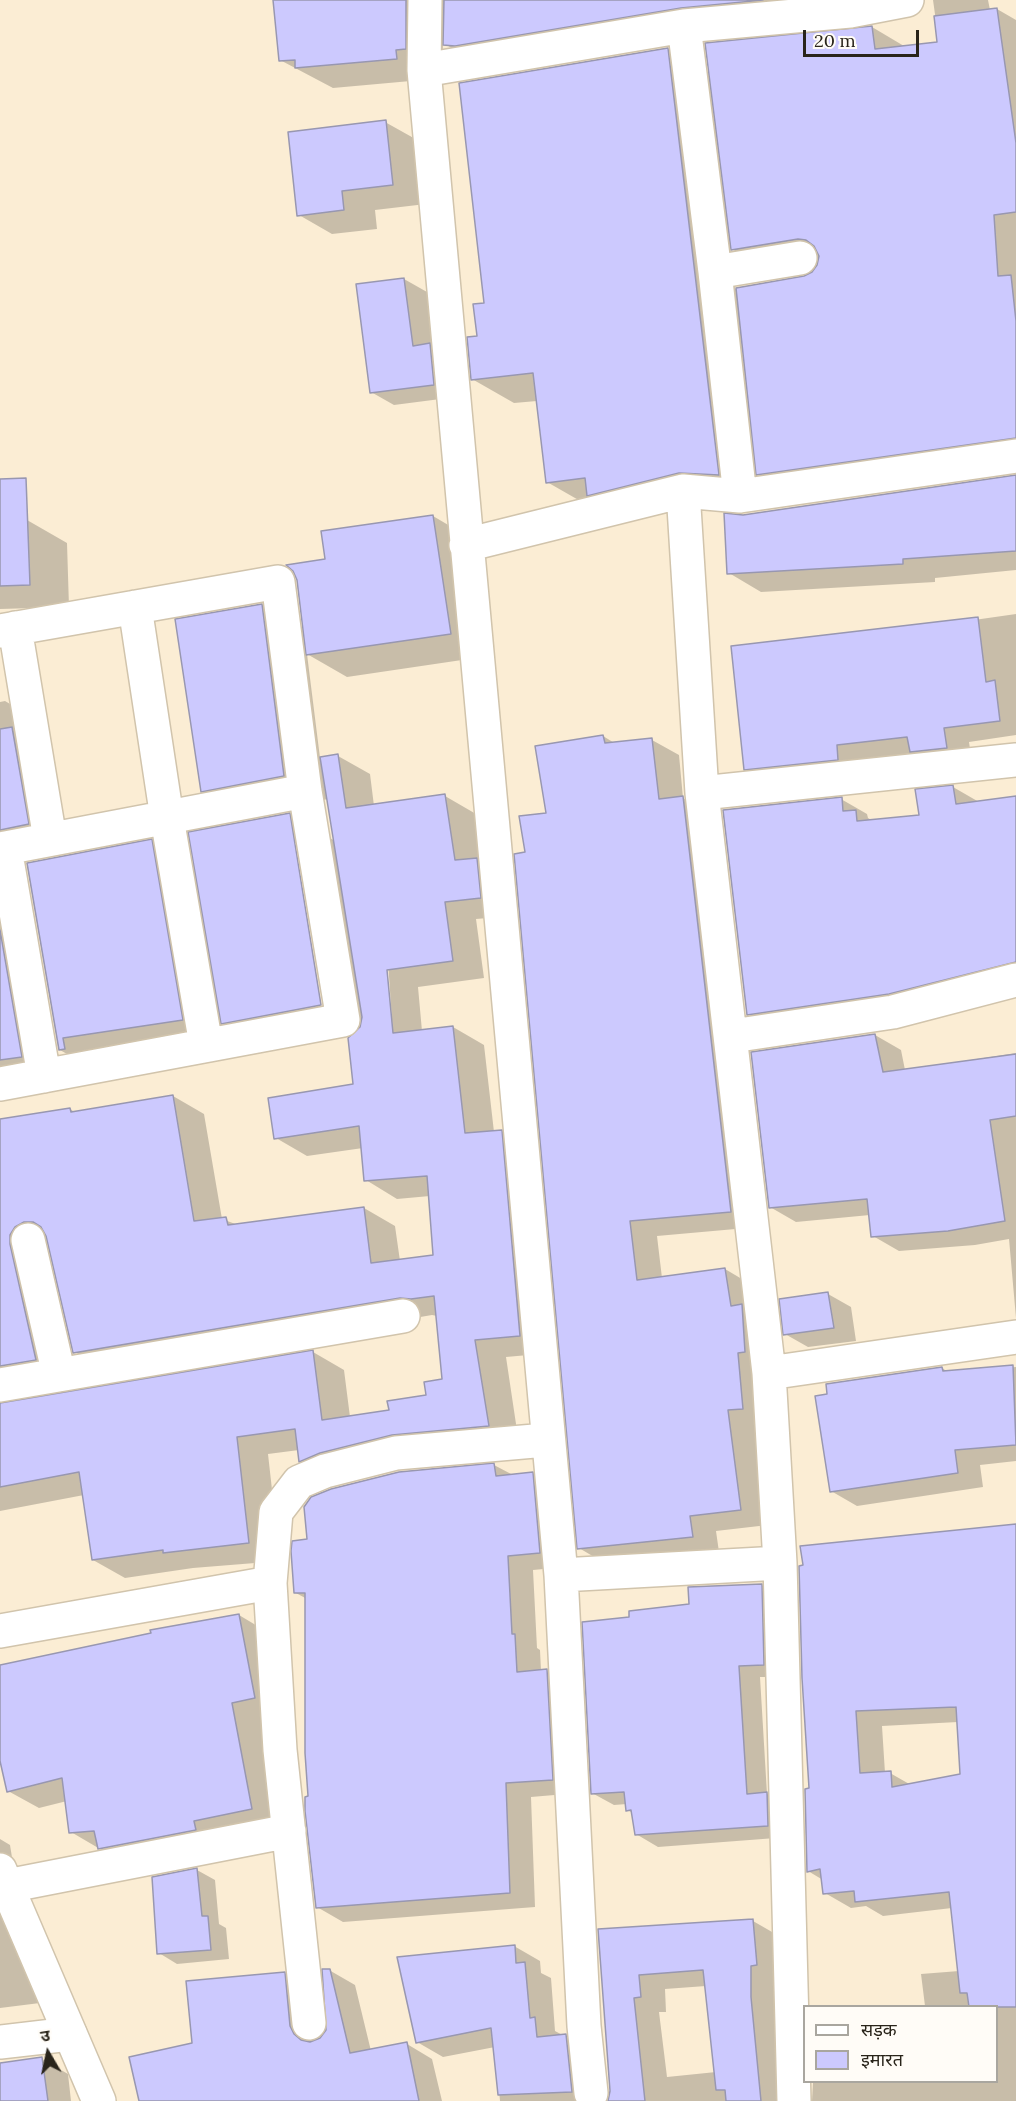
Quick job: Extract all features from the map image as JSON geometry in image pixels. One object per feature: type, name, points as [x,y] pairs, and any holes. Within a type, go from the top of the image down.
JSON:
[{"type":"street","points":[[425,0],[424,70],[546,1440],[561,1575],[584,2026],[591,2093]]},
{"type":"street","points":[[424,70],[684,26],[907,0]]},
{"type":"street","points":[[684,26],[740,496]]},
{"type":"street","points":[[715,272],[800,258]]},
{"type":"street","points":[[466,545],[683,491],[740,496],[1016,456]]},
{"type":"street","points":[[683,491],[702,793],[732,1036],[769,1373],[780,1563],[794,2101]]},
{"type":"street","points":[[0,1084],[343,1020],[305,791],[278,582],[8,630],[50,839]]},
{"type":"street","points":[[135,607],[167,818],[206,1045]]},
{"type":"street","points":[[702,793],[1016,760]]},
{"type":"street","points":[[44,1076],[2,848],[305,791]]},
{"type":"street","points":[[732,1036],[893,1012],[1016,980]]},
{"type":"street","points":[[28,1240],[58,1375]]},
{"type":"street","points":[[0,1385],[403,1316]]},
{"type":"street","points":[[769,1373],[1016,1337]]},
{"type":"street","points":[[309,2023],[280,1750],[270,1583],[276,1512],[298,1482],[325,1471],[396,1453],[546,1440]]},
{"type":"street","points":[[561,1575],[780,1563]]},
{"type":"street","points":[[0,1631],[270,1583]]},
{"type":"street","points":[[99,2101],[3,1878],[289,1831]]},
{"type":"street","points":[[0,2042],[70,2034]]},
{"type":"building","points":[[273,0],[406,0],[406,49],[396,50],[397,59],[295,68],[295,60],[279,61]]},
{"type":"building","points":[[444,0],[763,0],[681,8],[455,46],[443,45]]},
{"type":"building","points":[[997,8],[1016,143],[1016,212],[994,215],[998,276],[1011,275],[1016,321],[1016,438],[756,475],[736,288],[804,276],[812,272],[819,256],[814,246],[806,240],[798,239],[731,250],[705,43],[872,26],[875,49],[937,42],[934,16]]},
{"type":"building","points":[[668,48],[719,475],[679,473],[587,496],[585,478],[546,483],[533,373],[471,380],[467,337],[477,336],[473,304],[484,303],[459,83]]},
{"type":"building","points":[[386,120],[393,185],[342,191],[344,210],[297,216],[288,132]]},
{"type":"building","points":[[404,278],[413,346],[430,343],[434,385],[370,393],[356,284]]},
{"type":"building","points":[[1016,475],[1016,551],[903,559],[903,564],[727,574],[724,513],[743,515]]},
{"type":"building","points":[[26,478],[30,585],[0,586],[0,479]]},
{"type":"building","points":[[433,515],[451,634],[306,655],[297,580],[293,571],[286,565],[325,559],[321,531]]},
{"type":"building","points":[[262,604],[284,776],[201,792],[175,619]]},
{"type":"building","points":[[978,617],[986,682],[995,680],[1000,721],[944,728],[947,748],[910,752],[907,737],[837,745],[838,760],[744,770],[731,646]]},
{"type":"building","points":[[12,727],[29,824],[0,830],[0,729]]},
{"type":"building","points":[[603,735],[605,743],[652,738],[659,799],[683,796],[731,1212],[630,1221],[637,1280],[725,1268],[731,1306],[742,1304],[745,1352],[738,1353],[743,1409],[728,1410],[741,1510],[690,1516],[693,1537],[577,1549],[514,854],[525,852],[519,816],[546,813],[535,746]]},
{"type":"building","points":[[338,754],[346,808],[445,794],[455,860],[477,858],[481,898],[445,902],[453,961],[387,970],[393,1033],[453,1026],[465,1133],[502,1130],[520,1336],[475,1340],[489,1426],[392,1435],[320,1453],[299,1462],[295,1429],[237,1437],[249,1543],[163,1553],[163,1550],[92,1560],[79,1472],[0,1487],[0,1403],[313,1350],[322,1420],[389,1410],[387,1401],[426,1395],[424,1382],[442,1379],[434,1296],[400,1298],[73,1353],[46,1236],[41,1227],[33,1222],[24,1222],[15,1227],[10,1235],[10,1244],[36,1360],[0,1366],[0,1119],[70,1108],[71,1112],[173,1095],[194,1221],[226,1217],[228,1225],[364,1207],[371,1263],[433,1255],[427,1176],[364,1181],[359,1126],[274,1139],[268,1098],[353,1084],[348,1038],[360,1027],[362,1017],[320,757]]},
{"type":"building","points":[[953,785],[956,804],[1016,796],[1016,962],[889,994],[747,1015],[723,810],[842,797],[843,811],[856,810],[857,821],[919,815],[915,789]]},
{"type":"building","points":[[290,813],[321,1005],[221,1024],[188,832]]},
{"type":"building","points":[[152,839],[183,1020],[63,1038],[65,1049],[59,1050],[27,863]]},
{"type":"building","points":[[0,930],[22,1057],[0,1060]]},
{"type":"building","points":[[875,1034],[883,1072],[1016,1054],[1016,1116],[990,1120],[1005,1221],[948,1231],[871,1237],[867,1199],[769,1208],[751,1052]]},
{"type":"building","points":[[828,1292],[834,1328],[783,1335],[779,1299]]},
{"type":"building","points":[[1013,1365],[1016,1445],[955,1450],[958,1473],[830,1492],[815,1396],[827,1394],[826,1384],[942,1367],[943,1371]]},
{"type":"building","points":[[494,1463],[496,1476],[533,1472],[540,1553],[508,1556],[512,1634],[515,1634],[517,1672],[547,1669],[553,1780],[506,1783],[510,1893],[316,1908],[305,1811],[305,1797],[308,1796],[305,1753],[305,1593],[294,1593],[291,1551],[292,1541],[307,1539],[304,1507],[311,1497],[331,1489],[399,1472]]},
{"type":"building","points":[[1016,1524],[1016,2007],[969,2005],[967,1993],[960,1993],[949,1892],[855,1902],[854,1891],[823,1894],[820,1869],[807,1872],[805,1789],[809,1788],[802,1678],[799,1566],[803,1565],[800,1546]],"holes":[[[956,1707],[960,1774],[892,1787],[891,1771],[860,1773],[856,1711]]]},
{"type":"building","points":[[762,1584],[764,1665],[739,1666],[747,1794],[767,1792],[768,1826],[635,1835],[631,1810],[626,1811],[624,1792],[591,1794],[582,1622],[629,1617],[629,1611],[689,1604],[688,1587]]},
{"type":"building","points":[[239,1614],[255,1698],[232,1703],[252,1809],[194,1821],[196,1830],[98,1849],[94,1831],[69,1833],[62,1778],[7,1792],[0,1761],[0,1665],[151,1633],[150,1630]]},
{"type":"building","points":[[197,1868],[202,1916],[208,1916],[211,1950],[157,1954],[152,1877]]},
{"type":"building","points":[[753,1919],[757,1965],[751,1966],[751,1997],[761,2101],[726,2101],[725,2090],[716,2090],[703,1970],[639,1975],[641,1997],[634,1998],[645,2101],[608,2101],[610,2091],[598,1929]]},
{"type":"building","points":[[515,1945],[516,1963],[525,1962],[530,2018],[535,2017],[537,2037],[566,2034],[572,2092],[498,2095],[491,2028],[416,2043],[397,1957]]},
{"type":"building","points":[[322,1969],[330,1969],[350,2053],[407,2042],[419,2101],[139,2101],[129,2057],[192,2043],[186,1981],[285,1972],[290,2026],[301,2040],[310,2042],[320,2038],[326,2030]]},
{"type":"building","points":[[42,2057],[48,2101],[0,2101],[0,2063]]}]
